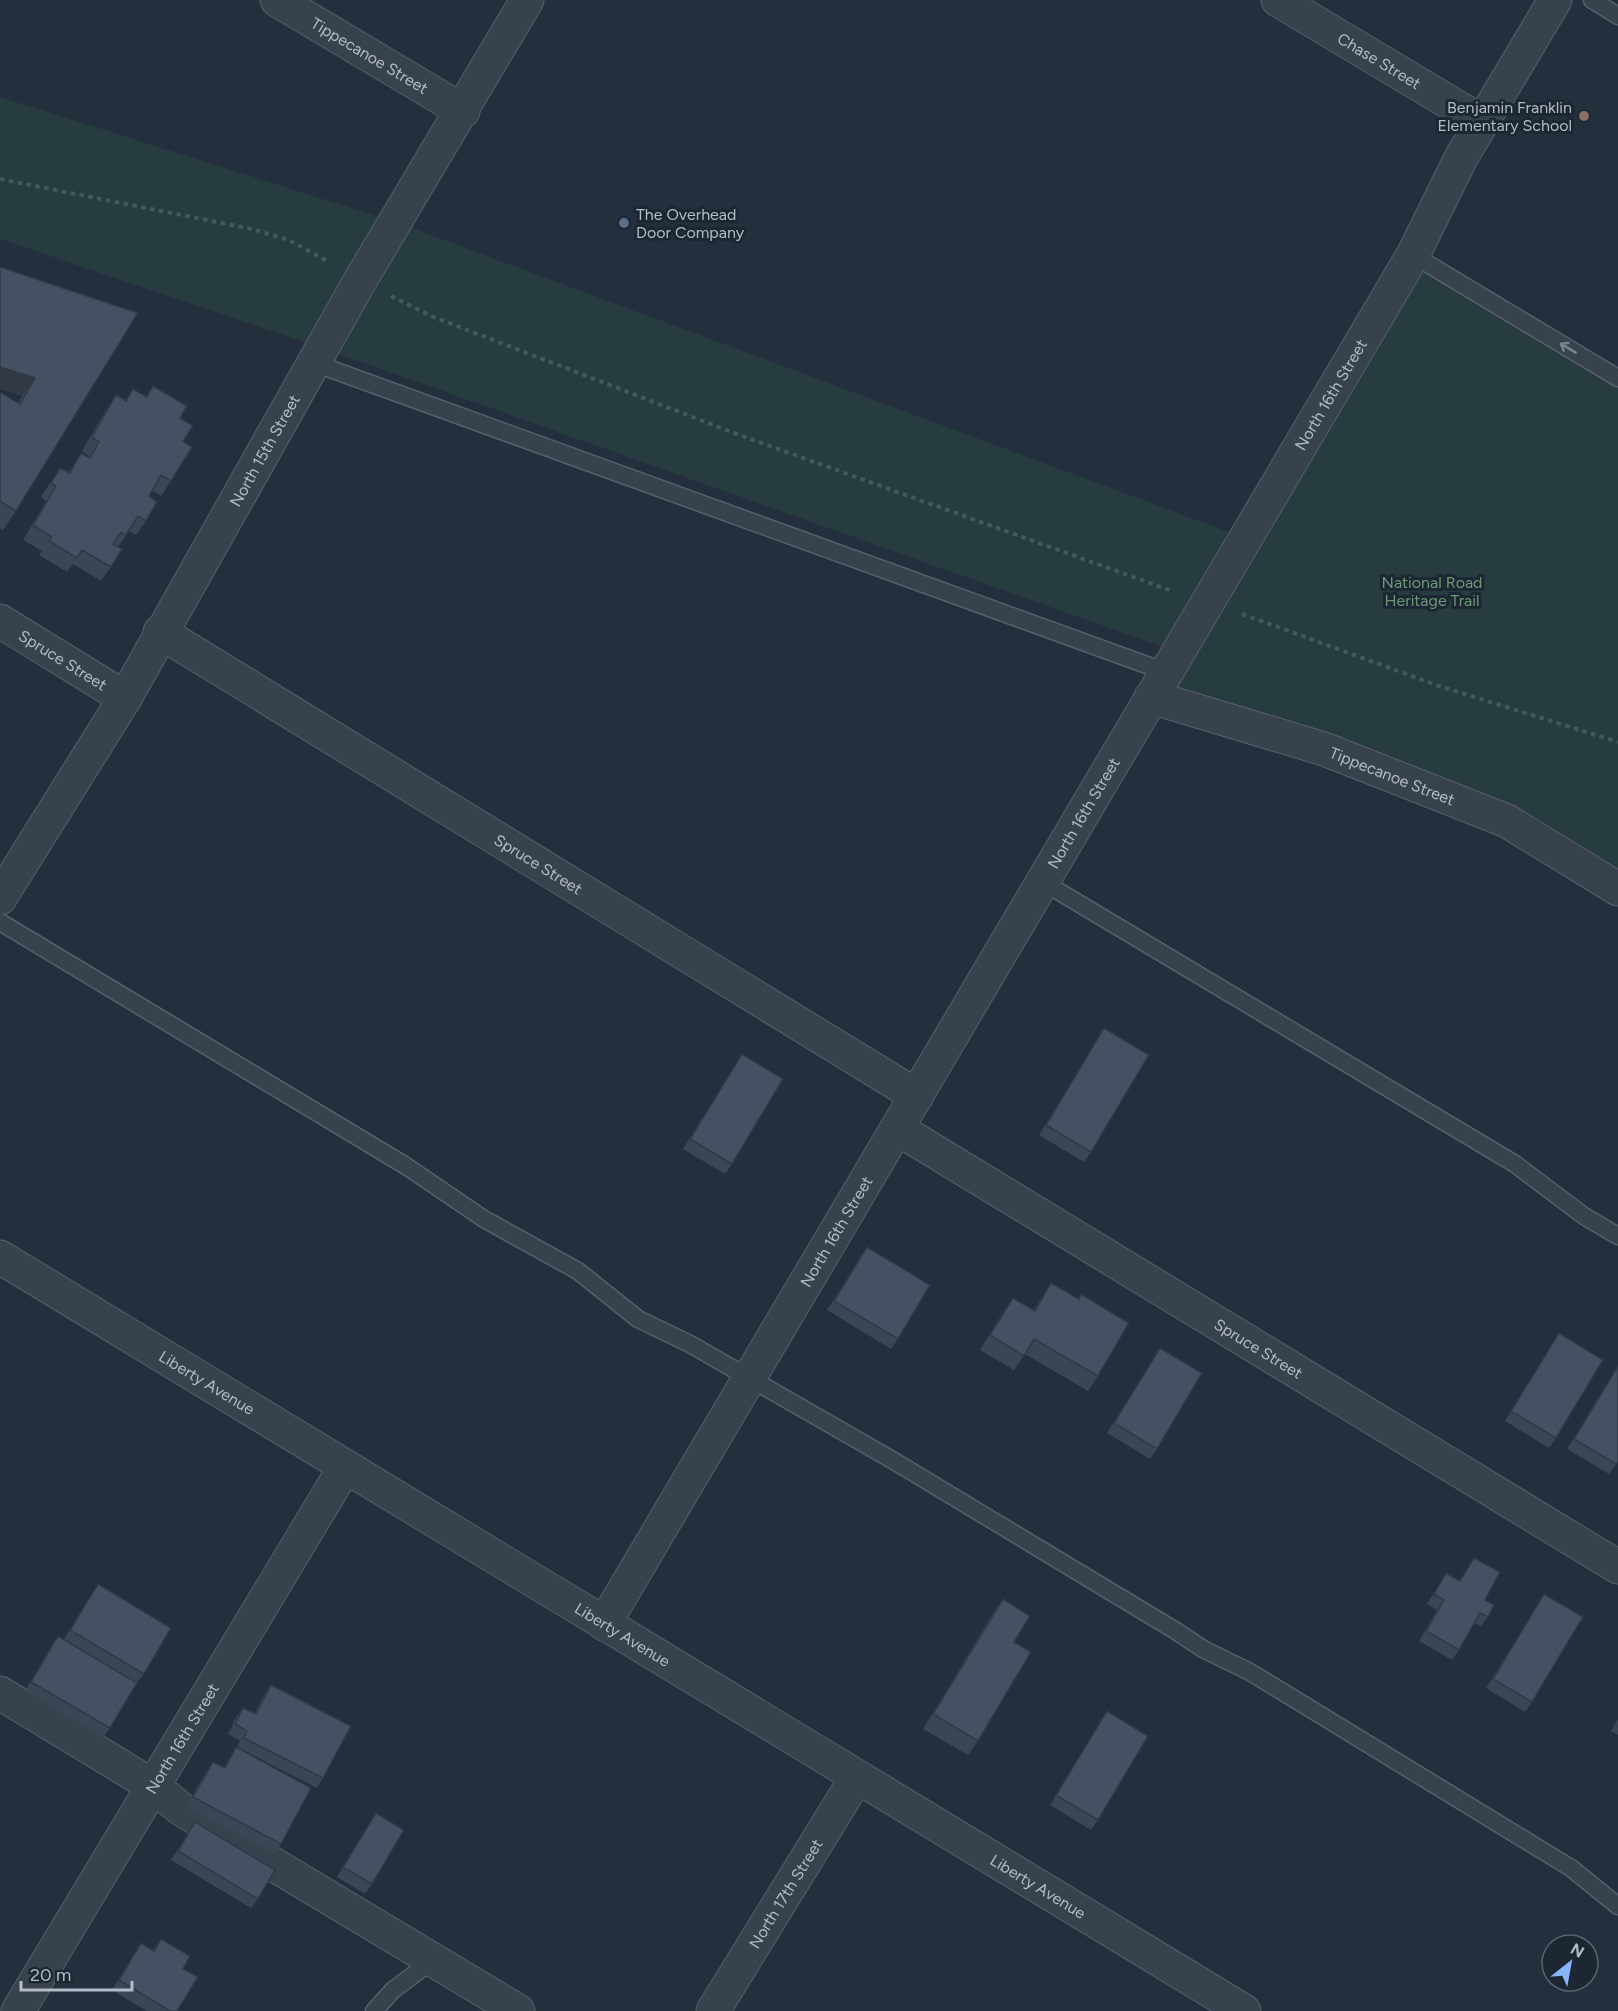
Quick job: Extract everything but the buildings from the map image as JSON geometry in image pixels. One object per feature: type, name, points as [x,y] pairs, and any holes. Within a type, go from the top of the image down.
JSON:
[{"type":"street","name":"Tippecanoe Street","points":[[277,0],[463,111]]},
{"type":"street","name":"North 15th Street","points":[[0,898],[125,698],[160,632],[314,363],[527,0]]},
{"type":"street","name":"Chase Street","points":[[1278,0],[1482,122]]},
{"type":"street","name":"North 16th Street","points":[[604,1623],[1413,255],[1462,156],[1555,0]]},
{"type":"street","name":"Spruce Street","points":[[0,621],[125,698]]},
{"type":"street","name":"Spruce Street","points":[[160,632],[917,1096]]},
{"type":"street","name":"Tippecanoe Street","points":[[1159,684],[1507,821],[1618,889]]},
{"type":"street","name":"Spruce Street","points":[[898,1129],[1618,1567]]},
{"type":"street","name":"Liberty Avenue","points":[[0,1257],[1244,2011]]},
{"type":"street","name":"North 16th Street","points":[[18,2011],[345,1467]]},
{"type":"street","points":[[0,1693],[153,1786],[181,1809],[518,2011]]},
{"type":"street","name":"North 17th Street","points":[[712,2011],[857,1777]]},
{"type":"lane","points":[[1592,0],[1618,16]]},
{"type":"lane","points":[[1413,255],[1618,378]]},
{"type":"lane","points":[[314,363],[1159,684]]},
{"type":"lane","points":[[1043,882],[1515,1164],[1584,1216],[1618,1236]]},
{"type":"lane","points":[[0,922],[406,1166],[484,1219],[578,1271],[638,1319],[690,1344],[749,1380],[894,1461],[1176,1630],[1203,1649],[1250,1672],[1570,1868],[1618,1906]]},
{"type":"lane","points":[[374,2011],[393,1990],[432,1961]]},
{"type":"path","points":[[0,179],[252,230],[288,240],[324,259]]},
{"type":"path","points":[[391,296],[431,316],[734,433],[1162,588]]},
{"type":"path","points":[[1248,617],[1439,686],[1618,742]]},
{"type":"green space","name":"National Road Heritage Trail","points":[[0,97],[396,222],[1245,538],[1413,255],[1618,378],[1618,889],[1507,821],[1151,697],[1177,652],[322,348],[0,239]]},
{"type":"place","name":"Benjamin Franklin Elementary School","points":[[1584,116]]},
{"type":"place","name":"The Overhead Door Company","points":[[624,223]]}]
